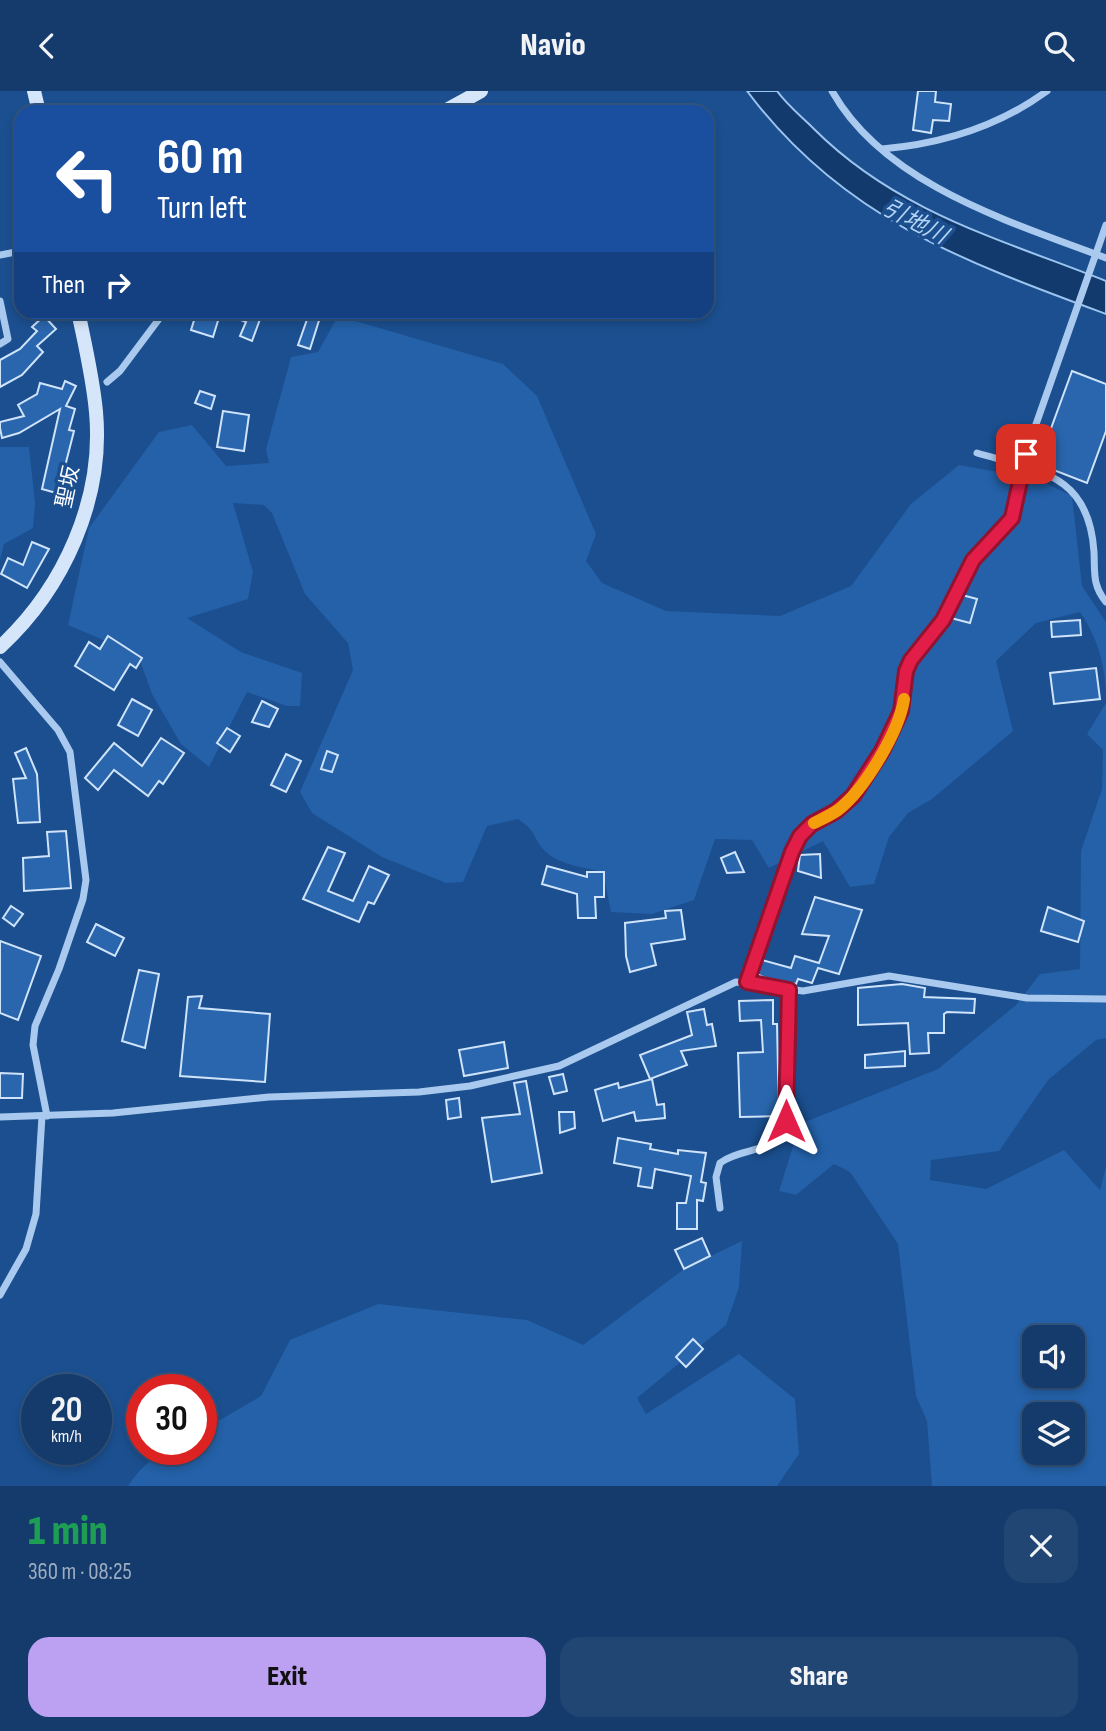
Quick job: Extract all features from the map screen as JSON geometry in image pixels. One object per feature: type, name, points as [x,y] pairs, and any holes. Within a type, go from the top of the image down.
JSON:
[{"type":"street","points":[[456,105],[481,91]]},
{"type":"street","points":[[832,91],[856,126],[881,149],[919,176],[1002,221],[1106,258]]},
{"type":"street","points":[[881,149],[920,145],[996,122],[1022,110],[1047,91]]},
{"type":"street","points":[[747,982],[800,836],[853,796],[882,751],[901,711],[906,671],[911,660],[943,620],[973,560],[1012,518],[1021,467],[1106,225]]},
{"type":"street","points":[[0,301],[8,339],[0,344]]},
{"type":"street","name":"聖坂","points":[[0,647],[32,612],[62,566],[81,525],[91,488],[97,445],[96,411],[79,319]]},
{"type":"street","points":[[107,382],[120,371],[158,319]]},
{"type":"street","points":[[977,453],[1058,479],[1073,489],[1081,502],[1092,538],[1095,586],[1106,603]]},
{"type":"street","points":[[0,662],[58,730],[70,752],[85,868],[83,899],[35,1026],[33,1045],[44,1116],[36,1215],[26,1249],[0,1295]]},
{"type":"street","points":[[0,1117],[44,1116],[269,1097],[419,1092],[470,1086],[559,1066],[736,982],[789,990],[819,989],[889,976],[1027,998],[1106,999]]},
{"type":"street","points":[[720,1208],[716,1177],[720,1163],[734,1154],[771,1143],[785,1129],[789,990]]},
{"type":"shaded area","points":[[336,319],[348,319],[503,364],[537,396],[596,534],[586,561],[602,583],[666,611],[780,616],[851,586],[911,504],[959,465],[1037,479],[1072,496],[1082,586],[1106,622],[1106,702],[1105,677],[1100,655],[1080,612],[1036,623],[996,661],[1013,731],[932,799],[908,813],[889,837],[874,884],[850,887],[823,841],[769,868],[752,840],[715,839],[694,900],[652,914],[611,912],[603,872],[558,860],[542,848],[529,828],[518,819],[487,826],[463,882],[446,883],[382,857],[312,813],[300,792],[353,670],[348,643],[305,594],[272,513],[264,505],[233,503],[253,572],[248,599],[187,618],[241,652],[302,673],[300,706],[287,706],[247,692],[209,767],[181,744],[152,694],[138,655],[68,625],[89,528],[159,432],[192,425],[226,466],[269,463],[266,449],[291,357],[318,352]]},
{"type":"shaded area","points":[[0,447],[29,447],[35,503],[33,528],[4,544],[0,560]]},
{"type":"shaded area","points":[[1106,703],[1106,1038],[1096,1040],[1048,1080],[999,1151],[931,1160],[930,1180],[986,1189],[1064,1150],[1100,1190],[1106,1167],[1106,1486],[932,1486],[927,1421],[916,1396],[898,1244],[850,1172],[834,1164],[796,1195],[779,1191],[800,1124],[938,1069],[1016,1005],[1040,974],[1080,969],[1081,851],[1102,789],[1103,750],[1087,734]]},
{"type":"shaded area","points":[[742,1241],[739,1287],[726,1325],[637,1398],[646,1414],[739,1354],[795,1399],[799,1454],[777,1486],[128,1486],[146,1465],[217,1465],[217,1422],[261,1396],[290,1340],[378,1304],[527,1320],[583,1345],[684,1269]]},
{"type":"water","name":"引地川","points":[[747,91],[777,91],[846,158],[915,202],[989,236],[1106,281],[1106,314],[955,254],[865,203],[823,172],[784,135]]},
{"type":"building","points":[[918,91],[936,91],[935,102],[951,104],[949,121],[933,120],[931,133],[913,130]]},
{"type":"building","points":[[41,319],[47,319],[56,329],[37,346],[43,352],[22,375],[0,387],[0,360],[20,349],[37,331],[32,327]]},
{"type":"building","points":[[194,319],[219,319],[213,337],[191,330]]},
{"type":"building","points":[[238,319],[260,319],[252,341],[240,336],[246,322]]},
{"type":"building","points":[[307,319],[319,319],[310,349],[298,345]]},
{"type":"building","points":[[1072,371],[1106,384],[1106,431],[1087,483],[1038,464]]},
{"type":"building","points":[[65,381],[76,386],[66,406],[75,409],[69,430],[74,431],[61,482],[70,485],[67,496],[42,489],[60,409],[19,433],[2,438],[0,428],[0,422],[24,416],[18,405],[37,394],[40,383],[62,389]]},
{"type":"building","points":[[200,391],[215,396],[211,409],[195,403]]},
{"type":"building","points":[[223,411],[249,415],[244,451],[217,447]]},
{"type":"building","points":[[32,542],[49,549],[27,588],[1,574],[8,558],[23,565]]},
{"type":"building","points":[[962,595],[977,599],[970,623],[951,618]]},
{"type":"building","points":[[1080,620],[1081,635],[1052,637],[1051,622]]},
{"type":"building","points":[[108,636],[142,658],[136,668],[130,664],[114,690],[75,666],[89,642],[100,649]]},
{"type":"building","points":[[1096,668],[1100,699],[1054,704],[1050,673]]},
{"type":"building","points":[[132,699],[152,710],[138,736],[118,725]]},
{"type":"building","points":[[262,701],[278,709],[269,727],[252,722]]},
{"type":"building","points":[[227,728],[240,736],[230,752],[217,743]]},
{"type":"building","points":[[161,738],[184,753],[163,784],[159,781],[148,796],[114,770],[98,790],[85,778],[114,743],[142,766]]},
{"type":"building","points":[[26,748],[37,774],[40,822],[18,823],[13,779],[26,778],[15,753]]},
{"type":"building","points":[[327,751],[338,755],[332,772],[321,769]]},
{"type":"building","points":[[286,754],[301,761],[286,792],[271,785]]},
{"type":"building","points":[[66,831],[71,888],[24,891],[23,858],[49,856],[47,832]]},
{"type":"building","points":[[328,847],[345,853],[328,891],[353,901],[369,866],[389,875],[374,904],[368,902],[359,922],[303,899]]},
{"type":"building","points":[[735,852],[744,872],[727,873],[721,858]]},
{"type":"building","points":[[820,854],[821,878],[798,871],[800,855]]},
{"type":"building","points":[[547,866],[587,877],[587,872],[604,872],[604,897],[595,897],[596,918],[578,918],[577,894],[542,884]]},
{"type":"building","points":[[815,897],[862,910],[839,974],[818,968],[812,983],[798,979],[796,984],[770,980],[757,974],[762,960],[791,968],[795,956],[819,963],[829,936],[802,934]]},
{"type":"building","points":[[11,906],[23,914],[14,926],[3,918]]},
{"type":"building","points":[[1048,907],[1084,921],[1078,942],[1041,931]]},
{"type":"building","points":[[681,910],[685,939],[651,944],[656,965],[630,972],[626,956],[625,923],[666,918],[665,911]]},
{"type":"building","points":[[96,924],[124,938],[115,956],[87,942]]},
{"type":"building","points":[[0,941],[41,956],[18,1020],[0,1013]]},
{"type":"building","points":[[139,970],[159,974],[145,1048],[122,1041]]},
{"type":"building","points":[[902,984],[925,988],[924,997],[975,999],[974,1013],[947,1012],[944,1014],[944,1033],[928,1033],[929,1053],[910,1054],[908,1023],[858,1025],[858,988]]},
{"type":"building","points":[[202,996],[199,1008],[270,1014],[265,1082],[180,1076],[188,997]]},
{"type":"building","points":[[773,1000],[773,1024],[777,1024],[779,1116],[740,1117],[738,1053],[763,1052],[761,1020],[740,1021],[739,1001]]},
{"type":"building","points":[[704,1009],[707,1025],[712,1024],[716,1046],[681,1051],[687,1065],[650,1079],[640,1055],[692,1035],[687,1012]]},
{"type":"building","points":[[504,1042],[508,1068],[464,1076],[459,1050]]},
{"type":"building","points":[[905,1051],[905,1066],[865,1068],[865,1055]]},
{"type":"building","points":[[0,1073],[23,1074],[22,1098],[0,1098]]},
{"type":"building","points":[[563,1074],[567,1091],[554,1094],[549,1077]]},
{"type":"building","points":[[652,1079],[657,1105],[664,1104],[665,1118],[636,1121],[634,1112],[603,1121],[595,1090],[618,1083],[619,1088]]},
{"type":"building","points":[[526,1081],[542,1173],[492,1182],[482,1118],[520,1114],[514,1083]]},
{"type":"building","points":[[459,1098],[461,1117],[448,1119],[446,1100]]},
{"type":"building","points":[[559,1112],[574,1112],[575,1128],[560,1133]]},
{"type":"building","points":[[618,1138],[651,1144],[650,1149],[678,1154],[678,1150],[706,1153],[701,1182],[706,1183],[703,1201],[697,1200],[697,1229],[677,1229],[677,1203],[686,1203],[691,1176],[655,1169],[652,1188],[638,1186],[641,1168],[614,1163]]},
{"type":"building","points":[[702,1238],[710,1256],[684,1269],[675,1250]]},
{"type":"building","points":[[693,1339],[703,1349],[686,1367],[676,1357]]},
{"type":"slow traffic","points":[[814,823],[836,811],[853,796],[896,727],[904,699]]},
{"type":"route","points":[[786,1121],[789,990],[747,982],[792,852],[800,836],[812,824],[836,811],[853,796],[882,751],[896,727],[904,702],[906,671],[911,660],[943,620],[968,567],[1012,518],[1016,488],[1026,454]]}]
